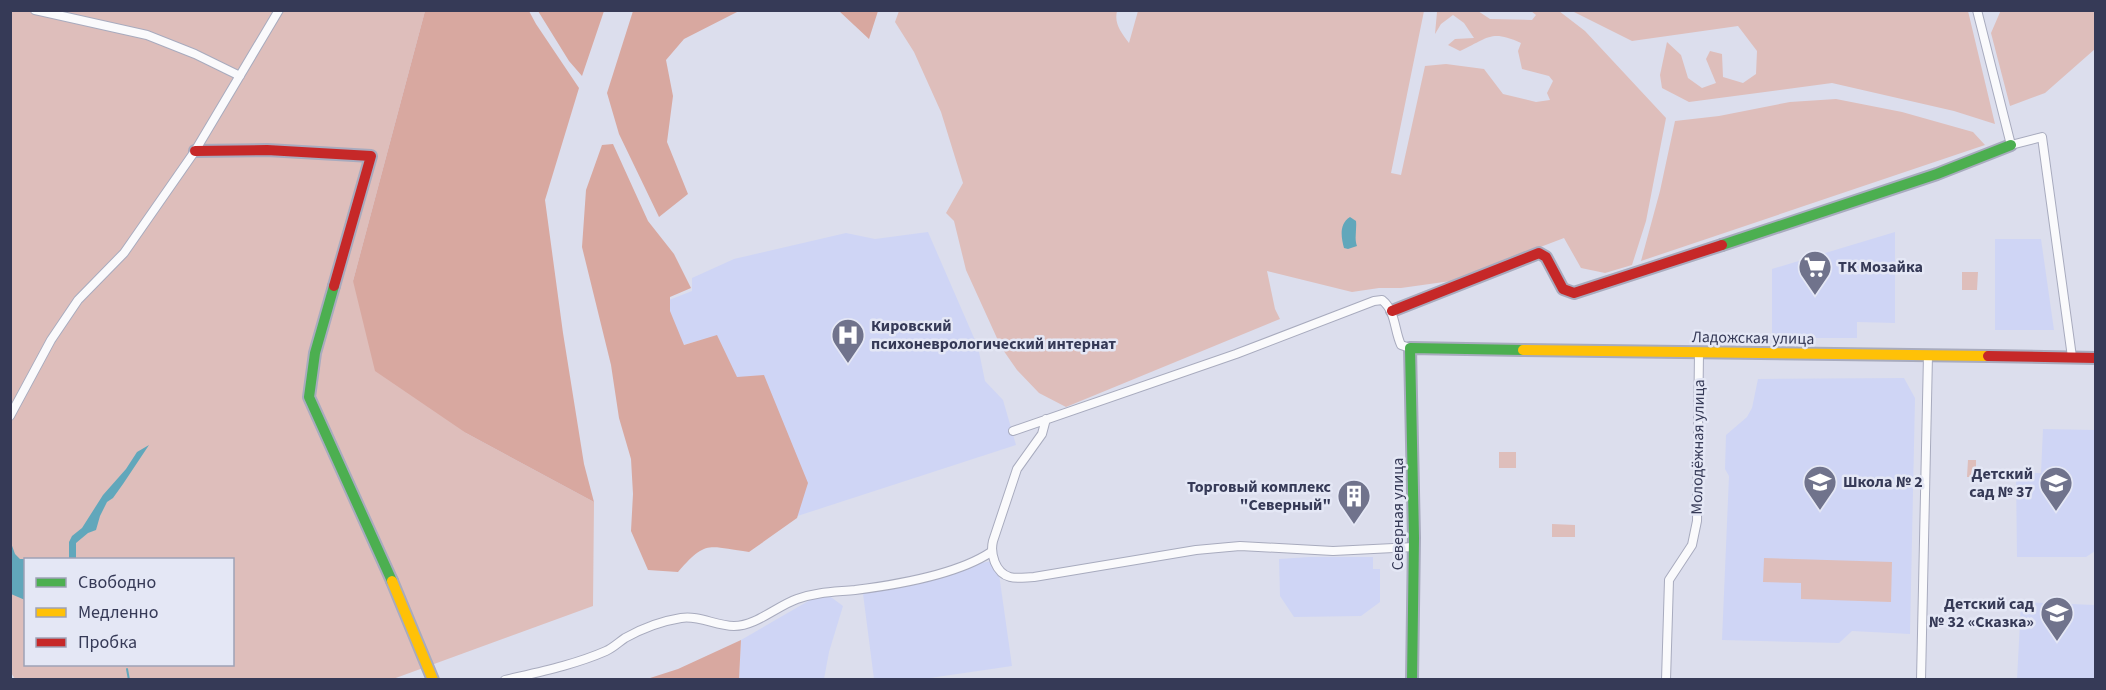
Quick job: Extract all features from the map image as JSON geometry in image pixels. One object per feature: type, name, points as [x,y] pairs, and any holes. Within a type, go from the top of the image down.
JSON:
[{"type":"street","points":[[35,10],[147,35],[195,54],[240,76]]},
{"type":"street","points":[[10,416],[51,340],[78,300],[124,253],[195,151],[279,10]]},
{"type":"street","points":[[1977,10],[2011,145]]},
{"type":"street","points":[[1392,311],[1539,253],[1546,257],[1563,289],[1574,293],[1937,174],[2011,145],[2042,137],[2072,357]]},
{"type":"street","points":[[195,151],[277,151],[371,156],[315,353],[309,397],[380,551],[433,680]]},
{"type":"street","points":[[1013,431],[1236,354],[1382,300],[1389,305],[1392,311],[1396,334],[1401,345],[1410,348]]},
{"type":"street","name":"Ладожская улица","points":[[1410,348],[2096,358]]},
{"type":"street","name":"Северная улица","points":[[1410,348],[1414,547],[1412,680]]},
{"type":"street","name":"Молодёжная улица","points":[[1666,680],[1669,580],[1692,545],[1697,521],[1699,352]]},
{"type":"street","points":[[1920,680],[1928,355]]},
{"type":"street","points":[[505,680],[548,670],[607,650],[639,631],[681,618],[695,618],[735,626],[750,622],[806,596],[867,588],[941,573],[977,561],[991,552],[1017,469],[1042,434],[1046,419]]},
{"type":"street","points":[[991,552],[1000,571],[1009,577],[1034,577],[1196,550],[1240,546],[1333,551],[1414,547]]},
{"type":"shaded area","points":[[1441,10],[1478,11],[1490,19],[1532,20],[1536,15],[1531,11],[1559,11],[1585,31],[1666,118],[1646,221],[1632,265],[1605,273],[1581,268],[1564,238],[1451,281],[1401,288],[1352,292],[1267,271],[1275,309],[1280,319],[1066,407],[1039,393],[1017,370],[1001,347],[966,270],[954,221],[946,213],[963,183],[941,112],[914,52],[895,22],[899,11],[1117,11],[1117,24],[1129,43],[1138,11],[1424,11],[1391,173],[1401,175],[1425,66],[1446,64],[1484,69],[1503,94],[1536,102],[1550,100],[1547,93],[1553,81],[1549,76],[1522,69],[1518,51],[1521,43],[1496,36],[1484,39],[1460,51],[1448,45],[1455,39],[1474,38],[1464,23],[1453,15],[1441,24],[1435,34],[1437,12]]},
{"type":"shaded area","points":[[2001,10],[2095,11],[2095,49],[2045,93],[2010,106],[1991,33]]},
{"type":"shaded area","points":[[10,11],[425,11],[353,281],[466,433],[594,502],[593,606],[393,679],[15,679],[10,671]]},
{"type":"shaded area","points":[[425,11],[529,11],[579,88],[545,200],[584,464],[594,502],[466,433],[375,371],[353,281]]},
{"type":"shaded area","points":[[538,11],[604,11],[582,76],[569,61]]},
{"type":"shaded area","points":[[633,11],[739,11],[684,39],[666,60],[673,96],[667,142],[688,194],[659,217],[619,134],[607,93]]},
{"type":"shaded area","points":[[839,11],[878,11],[869,39]]},
{"type":"shaded area","points":[[1572,11],[1968,11],[1995,124],[1954,111],[1832,83],[1689,102],[1662,88],[1660,75],[1667,42],[1681,55],[1688,78],[1702,88],[1716,83],[1706,59],[1710,51],[1722,54],[1723,77],[1743,83],[1756,74],[1757,51],[1738,26],[1632,41]]},
{"type":"shaded area","points":[[1836,99],[1902,112],[1973,132],[1985,145],[1641,261],[1660,191],[1675,121],[1719,116],[1790,102]]},
{"type":"shaded area","points":[[613,144],[648,221],[674,254],[691,288],[670,297],[670,311],[684,345],[717,335],[737,377],[764,375],[808,483],[797,518],[749,552],[709,548],[696,554],[678,572],[648,570],[631,531],[633,494],[631,459],[619,418],[611,365],[582,247],[586,190],[602,145]]},
{"type":"shaded area","points":[[1350,217],[1356,221],[1357,246],[1348,249],[1344,248],[1342,231],[1344,223]]},
{"type":"shaded area","name":"Кировский психоневрологический интернат","points":[[928,232],[978,347],[985,381],[1003,400],[1016,445],[779,522],[705,339],[675,347],[659,304],[692,291],[692,278],[734,259],[846,233],[875,239]]},
{"type":"shaded area","points":[[1895,232],[1895,323],[1857,322],[1857,338],[1772,338],[1772,269]]},
{"type":"shaded area","points":[[1995,239],[2041,239],[2054,330],[1995,330]]},
{"type":"shaded area","points":[[1962,272],[1978,272],[1977,290],[1962,290]]},
{"type":"shaded area","name":"Школа № 2","points":[[1904,378],[1915,398],[1910,634],[1852,631],[1839,643],[1722,640],[1729,476],[1725,469],[1726,435],[1747,417],[1752,408],[1758,379]]},
{"type":"shaded area","name":"Детский сад № 37","points":[[2043,429],[2095,430],[2095,551],[2086,557],[2017,557],[2016,473],[2041,473]]},
{"type":"shaded area","points":[[149,445],[113,498],[107,502],[96,530],[88,533],[76,543],[76,558],[69,558],[69,542],[72,536],[82,528],[103,495],[126,469],[137,452]]},
{"type":"shaded area","points":[[1499,452],[1516,452],[1516,468],[1499,468]]},
{"type":"shaded area","points":[[1968,460],[1976,460],[1976,477],[1967,477]]},
{"type":"shaded area","points":[[1552,524],[1575,525],[1575,537],[1552,537]]},
{"type":"shaded area","points":[[11,543],[15,554],[20,559],[24,559],[24,600],[11,594]]},
{"type":"shaded area","points":[[1373,557],[1373,569],[1380,569],[1380,602],[1361,616],[1294,617],[1280,596],[1279,559]]},
{"type":"shaded area","points":[[1764,558],[1892,562],[1891,602],[1801,599],[1801,583],[1763,582]]},
{"type":"shaded area","points":[[997,560],[1012,666],[923,679],[874,679],[862,586]]},
{"type":"shaded area","points":[[824,592],[843,606],[829,652],[824,679],[739,680],[741,640]]},
{"type":"shaded area","name":"Детский сад № 32 «Сказка»","points":[[2021,602],[2095,605],[2095,679],[2017,680]]},
{"type":"shaded area","points":[[741,640],[739,679],[647,679],[678,669]]},
{"type":"waterway","points":[[127,669],[129,680]]},
{"type":"traffic: fast","points":[[1722,245],[1937,174],[2011,145]]},
{"type":"traffic: fast","points":[[334,286],[315,353],[309,397],[392,581]]},
{"type":"traffic: fast","points":[[1412,680],[1414,538],[1410,348],[1523,350]]},
{"type":"traffic: slow","points":[[1523,350],[1988,356]]},
{"type":"traffic: slow","points":[[392,581],[433,680]]},
{"type":"traffic: jam","points":[[195,151],[267,150],[371,156],[334,286]]},
{"type":"traffic: jam","points":[[1392,311],[1539,253],[1546,257],[1563,289],[1574,293],[1722,245]]},
{"type":"traffic: jam","points":[[1988,356],[2096,358]]},
{"type":"place","name":"ТК Мозайка","points":[[1815,296]]},
{"type":"place","name":"Кировский психоневрологический интернат","points":[[848,364]]},
{"type":"place","name":"Школа № 2","points":[[1820,511]]},
{"type":"place","name":"Детский сад № 37","points":[[2056,512]]},
{"type":"place","name":"Торговый комплекс \"Северный\"","points":[[1354,525]]},
{"type":"place","name":"Детский сад № 32 «Сказка»","points":[[2057,642]]}]
